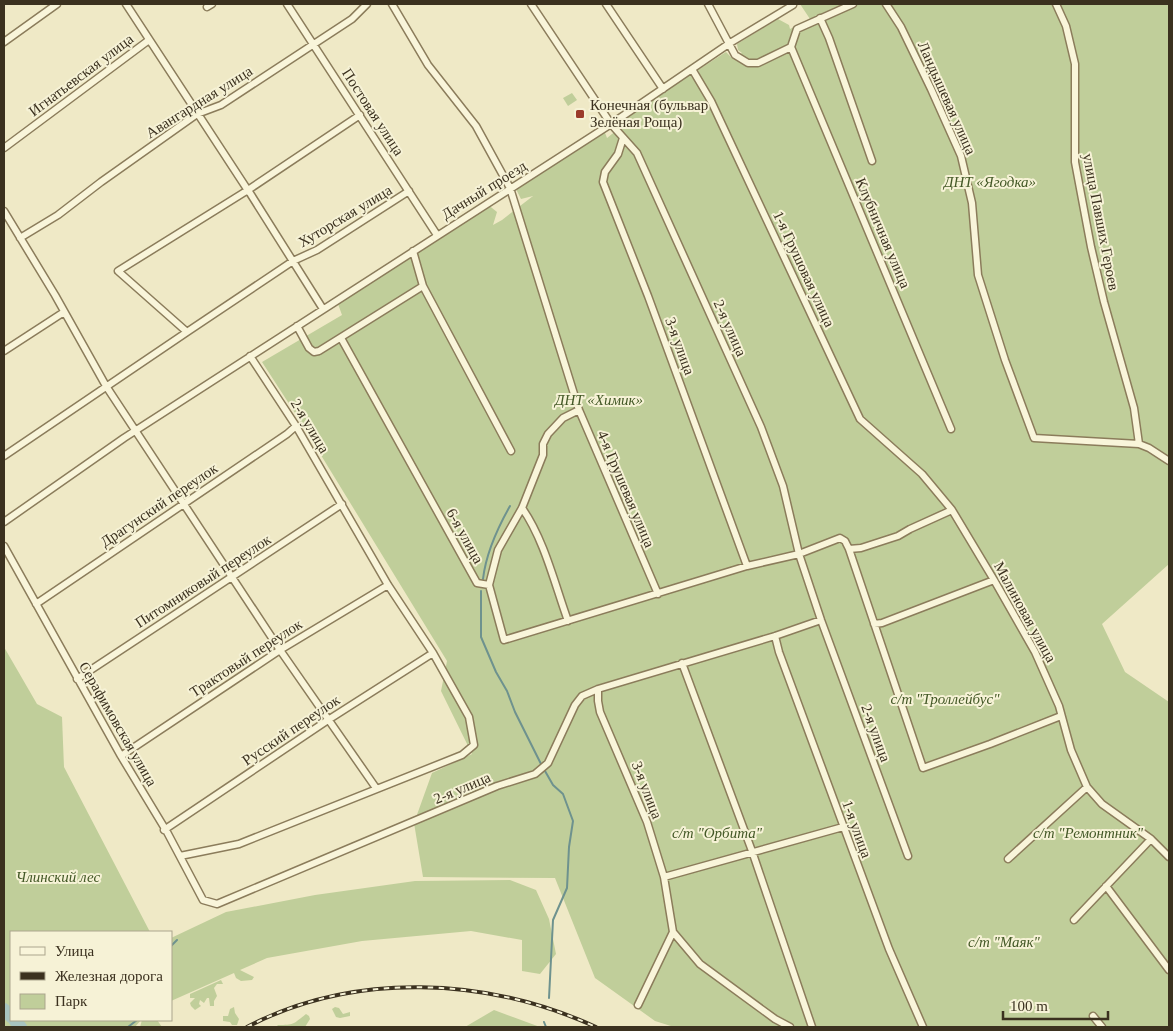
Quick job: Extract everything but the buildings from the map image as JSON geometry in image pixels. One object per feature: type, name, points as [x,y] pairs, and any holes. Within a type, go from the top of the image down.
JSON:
[{"type":"street","points":[[4,42],[57,4]]},
{"type":"street","points":[[126,4],[323,309]]},
{"type":"street","name":"Постовая улица","points":[[287,4],[437,235]]},
{"type":"street","name":"Авангардная улица","points":[[20,238],[58,215],[101,182],[198,114],[221,105],[352,19],[367,4]]},
{"type":"street","name":"4-я Грушевая улица","points":[[392,4],[428,65],[476,126],[510,188],[579,410],[658,594]]},
{"type":"street","name":"2-я улица","points":[[531,4],[610,124],[637,153],[761,427],[783,486],[799,554],[821,620],[908,856]]},
{"type":"street","points":[[606,4],[663,89]]},
{"type":"street","points":[[708,4],[735,55],[748,63],[758,63],[791,47],[797,29],[853,4]]},
{"type":"street","name":"Ландышевая улица","points":[[886,4],[901,27],[960,156],[972,203],[978,275],[1005,360],[1034,438],[1139,444]]},
{"type":"street","name":"улица Павших Героев","points":[[1056,4],[1066,26],[1075,64],[1075,162],[1091,247],[1104,302],[1134,408],[1139,444]]},
{"type":"street","name":"Дачный проезд","points":[[250,356],[793,5]]},
{"type":"street","points":[[820,18],[829,38],[872,161]]},
{"type":"street","name":"Игнатьевская улица","points":[[4,148],[149,40]]},
{"type":"street","name":"Клубничная улица","points":[[791,47],[951,430]]},
{"type":"street","name":"1-я Грушовая улица","points":[[692,69],[711,101],[860,419],[912,464]]},
{"type":"street","points":[[186,332],[118,271],[248,191],[360,115]]},
{"type":"street","name":"3-я улица","points":[[623,138],[618,154],[605,172],[603,182],[648,296],[747,566]]},
{"type":"street","name":"Хуторская улица","points":[[4,456],[293,261],[317,250],[409,191]]},
{"type":"street","points":[[4,211],[106,386],[280,650],[376,788],[239,844],[180,856]]},
{"type":"street","points":[[413,251],[422,286],[511,451]]},
{"type":"street","points":[[296,326],[309,348],[314,352],[319,351],[422,286]]},
{"type":"street","points":[[4,351],[64,312]]},
{"type":"street","name":"6-я улица","points":[[341,338],[477,583],[490,585],[498,550],[522,508],[548,434],[563,418],[579,410]]},
{"type":"street","points":[[4,522],[136,430],[250,356]]},
{"type":"street","name":"2-я улица","points":[[250,356],[296,426],[388,585],[433,653],[469,717],[474,745],[462,755],[376,788]]},
{"type":"street","name":"Драгунский переулок","points":[[36,604],[287,434],[296,426]]},
{"type":"street","points":[[1139,444],[1169,461]]},
{"type":"street","name":"Малиновая улица","points":[[912,464],[952,510],[1035,652],[1059,706],[1071,750],[1087,787],[1102,804],[1151,839],[1169,857]]},
{"type":"street","name":"Питомниковый переулок","points":[[77,679],[342,504]]},
{"type":"street","points":[[522,508],[530,519],[537,535],[568,621]]},
{"type":"street","points":[[849,549],[861,548],[898,536],[952,510]]},
{"type":"street","points":[[490,585],[504,640],[747,566],[799,554],[840,538],[845,541],[849,549],[923,768],[1062,716]]},
{"type":"street","name":"Серафимовская улица","points":[[4,546],[77,679],[164,830],[167,832],[203,900],[217,904]]},
{"type":"street","points":[[874,624],[882,624],[994,580]]},
{"type":"street","name":"Трактовый переулок","points":[[121,756],[280,650],[388,585]]},
{"type":"street","name":"2-я улица","points":[[217,904],[498,786],[535,774],[548,763],[582,696],[598,689],[775,636],[821,620]]},
{"type":"street","name":"1-я улица","points":[[775,636],[779,652],[889,949],[924,1027]]},
{"type":"street","name":"Русский переулок","points":[[164,830],[328,720],[433,653]]},
{"type":"street","points":[[682,663],[752,851],[812,1027]]},
{"type":"street","name":"3-я улица","points":[[598,689],[600,712],[647,822],[664,877],[674,932],[700,964],[775,1019],[790,1027]]},
{"type":"street","points":[[1008,859],[1087,787]]},
{"type":"street","points":[[664,877],[843,827]]},
{"type":"street","points":[[1074,920],[1151,839]]},
{"type":"street","points":[[1106,886],[1169,970]]},
{"type":"street","points":[[638,1005],[674,932]]},
{"type":"street","points":[[1093,1016],[1102,1027]]},
{"type":"green space","points":[[800,4],[1169,4],[1169,564],[1102,624],[1125,672],[1169,702],[1169,1027],[674,1027],[655,1021],[595,978],[555,878],[423,877],[414,823],[432,773],[472,754],[441,691],[447,661],[262,362],[342,315],[338,304],[341,299],[487,204],[497,212],[493,225],[502,220],[533,196],[521,199],[516,189],[601,130],[604,130],[607,138],[622,126],[620,119],[689,74],[695,81],[701,77],[698,70],[726,52],[732,58],[742,53],[738,50],[737,44],[778,19],[789,25],[790,29],[810,19]]},
{"type":"green space","points":[[572,93],[577,100],[568,106],[563,98]]},
{"type":"green space","name":"Члинский лес","points":[[4,647],[37,704],[62,717],[64,767],[149,931],[10,931],[10,1021],[140,1021],[135,1027],[4,1027]]},
{"type":"green space","points":[[510,880],[536,890],[549,919],[556,954],[540,974],[522,971],[522,940],[471,931],[362,941],[267,958],[240,970],[254,977],[252,980],[241,981],[236,978],[234,973],[172,1001],[172,938],[226,912],[315,895],[415,881]]},
{"type":"green space","points":[[221,980],[223,984],[217,984],[214,988],[217,996],[214,1006],[210,1006],[209,998],[207,998],[204,1003],[200,1000],[199,1004],[201,1006],[195,1010],[191,1006],[190,1003],[195,998],[190,998],[190,994]]},
{"type":"green space","points":[[234,1007],[239,1019],[237,1025],[223,1021],[223,1016],[228,1016],[230,1009]]},
{"type":"green space","points":[[335,1007],[339,1008],[343,1014],[350,1012],[350,1016],[336,1017],[332,1009]]},
{"type":"green space","points":[[494,1010],[540,1027],[465,1027]]},
{"type":"green space","points":[[306,1014],[310,1019],[305,1027],[276,1027],[278,1025],[294,1023]]},
{"type":"green space","points":[[142,1021],[158,1021],[162,1027],[140,1027]]},
{"type":"waterway","points":[[483,579],[493,541],[510,506]]},
{"type":"waterway","points":[[481,591],[481,637],[541,764]]},
{"type":"waterway","points":[[545,771],[553,785],[563,794],[573,821],[569,847],[567,888],[553,920],[549,998]]},
{"type":"waterway","points":[[172,945],[177,940]]},
{"type":"waterway","points":[[4,1009],[10,1016]]},
{"type":"waterway","points":[[15,1021],[21,1027]]},
{"type":"waterway","points":[[128,1027],[136,1021]]},
{"type":"waterway","points":[[544,1022],[546,1027]]},
{"type":"railway","points":[[247,1027],[288,1009],[331,996],[376,989],[421,987],[466,990],[511,998],[554,1010],[596,1027]]},
{"type":"place","name":"Конечная (бульвар Зелёная Роща)","points":[[580,114]]},
{"type":"park label","name":"ДНТ «Ягодка»","points":[[990,182]]},
{"type":"park label","name":"ДНТ «Химик»","points":[[599,400]]},
{"type":"park label","name":"с/т \"Троллейбус\"","points":[[945,699]]},
{"type":"park label","name":"с/т \"Орбита\"","points":[[717,833]]},
{"type":"park label","name":"с/т \"Ремонтник\"","points":[[1088,833]]},
{"type":"park label","name":"с/т \"Маяк\"","points":[[1004,942]]}]
